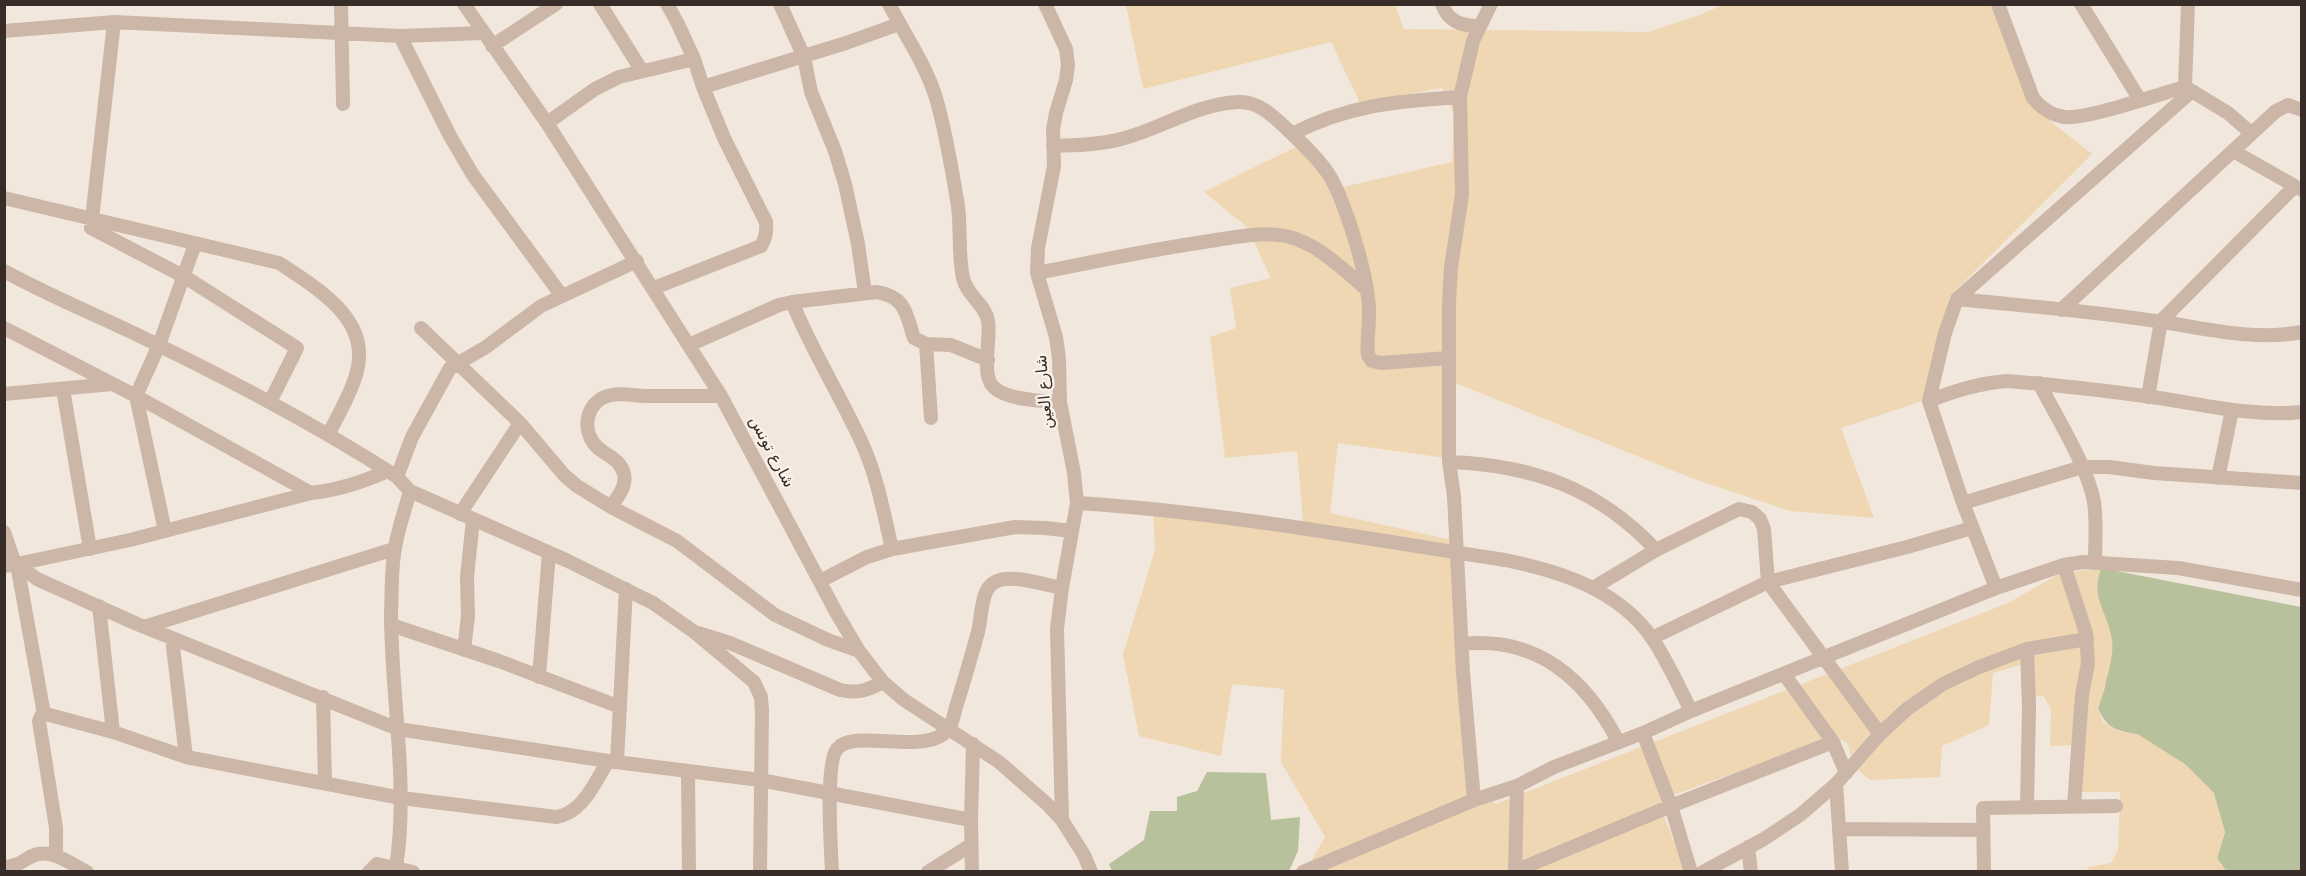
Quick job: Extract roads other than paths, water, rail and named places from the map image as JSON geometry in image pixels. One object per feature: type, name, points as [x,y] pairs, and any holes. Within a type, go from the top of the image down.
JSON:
[{"type":"street","points":[[341,4],[343,104]]},
{"type":"street","name":"شارع تونس","points":[[464,4],[547,123],[721,396],[859,651],[883,682],[904,700],[973,744],[1023,782],[1062,820],[1084,855],[1091,872]]},
{"type":"street","points":[[492,46],[556,4]]},
{"type":"street","points":[[600,4],[642,71]]},
{"type":"street","points":[[654,288],[761,246],[765,239],[766,222],[724,138],[694,59],[667,4]]},
{"type":"street","points":[[780,4],[804,57],[811,92],[835,151],[848,194],[865,293]]},
{"type":"street","points":[[888,4],[925,70],[936,98],[958,208],[964,281],[969,293],[984,310],[988,319],[988,376],[992,385],[999,392],[1028,399],[1060,402]]},
{"type":"street","name":"شارع العين","points":[[1045,4],[1066,49],[1068,65],[1056,113],[1054,166],[1038,248],[1037,273],[1056,337],[1060,402],[1074,473],[1077,503],[1057,629],[1062,820]]},
{"type":"street","points":[[1442,4],[1452,20],[1464,26],[1479,26]]},
{"type":"street","points":[[1998,4],[2033,98],[2041,107],[2062,117],[2073,117],[2188,89],[2228,113],[2251,133]]},
{"type":"street","points":[[2081,4],[2140,100]]},
{"type":"street","points":[[1996,588],[1962,503],[1929,401],[1945,333],[1957,299],[2188,89],[2188,4]]},
{"type":"street","points":[[1474,800],[1454,496],[1449,462],[1448,358],[1451,267],[1463,186],[1460,97],[1466,65],[1479,26],[1494,5]]},
{"type":"street","points":[[114,22],[91,228],[185,277],[297,348],[270,402]]},
{"type":"street","points":[[4,31],[114,22],[400,36],[483,33]]},
{"type":"street","points":[[703,87],[804,57],[899,24]]},
{"type":"street","points":[[400,36],[450,136],[473,175],[562,296]]},
{"type":"street","points":[[547,123],[595,89],[619,77],[694,59]]},
{"type":"street","points":[[1292,134],[1320,120],[1355,109],[1409,100],[1460,97]]},
{"type":"street","points":[[1053,146],[1120,140],[1153,129],[1192,111],[1238,102],[1252,103],[1269,113],[1292,134],[1330,177],[1343,207],[1366,289],[1369,308],[1368,355],[1372,361],[1381,363],[1448,358]]},
{"type":"street","points":[[2061,310],[2251,133],[2282,107],[2288,105],[2301,110]]},
{"type":"street","points":[[2148,397],[2161,321],[2298,188],[2233,151]]},
{"type":"street","points":[[4,198],[279,263],[336,305],[351,322],[358,337],[360,350],[357,373],[329,433]]},
{"type":"street","points":[[1037,273],[1139,252],[1259,235],[1286,236],[1315,249],[1341,267],[1366,289]]},
{"type":"street","points":[[165,531],[136,396],[159,345],[195,244]]},
{"type":"street","points":[[11,565],[90,549],[393,474],[450,368],[486,347],[541,306],[637,261]]},
{"type":"street","points":[[4,271],[83,311],[159,345],[270,402],[329,433],[393,474],[410,491],[549,553],[653,603],[693,631],[758,688],[762,711],[760,872]]},
{"type":"street","points":[[689,345],[760,312],[792,302],[865,293],[886,294],[900,302],[914,338],[926,344],[951,345],[988,360]]},
{"type":"street","points":[[1957,299],[2161,321],[2243,335],[2281,336],[2301,332]]},
{"type":"street","points":[[792,302],[807,338],[862,443],[878,491],[892,549]]},
{"type":"street","points":[[4,328],[136,396],[311,493]]},
{"type":"street","points":[[421,328],[520,423],[565,476],[577,486],[611,507],[678,541],[775,615],[828,640],[859,651]]},
{"type":"street","points":[[926,344],[931,418]]},
{"type":"street","points":[[1929,401],[1962,387],[1985,382],[2007,381],[2040,383],[2232,410],[2285,414],[2301,412]]},
{"type":"street","points":[[2040,383],[2082,467],[2094,501],[2095,563]]},
{"type":"street","points":[[4,394],[112,384]]},
{"type":"street","points":[[63,389],[90,549]]},
{"type":"street","points":[[611,507],[624,487],[625,476],[622,467],[614,458],[596,446],[591,437],[587,428],[587,415],[593,405],[610,395],[721,396]]},
{"type":"street","points":[[2218,478],[2232,410]]},
{"type":"street","points":[[460,514],[520,423]]},
{"type":"street","points":[[1449,462],[1488,463],[1522,470],[1569,487],[1614,513],[1637,530],[1656,550]]},
{"type":"street","points":[[1962,503],[2082,467],[2109,467],[2218,478],[2301,483]]},
{"type":"street","points":[[396,868],[401,798],[391,625],[394,549],[410,491]]},
{"type":"street","points":[[1077,503],[1125,506],[1247,522],[1457,552],[1540,567],[1593,588],[1624,608],[1652,638],[1691,711]]},
{"type":"street","points":[[1593,588],[1656,550],[1739,509],[1752,512],[1760,519],[1764,529],[1768,582],[1881,734]]},
{"type":"street","points":[[464,650],[473,520]]},
{"type":"street","points":[[820,581],[867,557],[892,549],[1016,527],[1072,531]]},
{"type":"street","points":[[1652,638],[1768,582],[1972,528]]},
{"type":"street","points":[[4,532],[13,558],[11,565],[44,714],[39,721],[56,828],[57,856]]},
{"type":"street","points":[[144,627],[394,549]]},
{"type":"street","points":[[539,676],[549,553]]},
{"type":"street","points":[[1303,872],[1474,800],[1517,786],[1554,767],[1643,733],[1824,657],[1996,588],[2064,565],[2095,563],[2178,568],[2301,590]]},
{"type":"street","points":[[11,565],[144,627],[398,729],[760,780],[971,820]]},
{"type":"street","points":[[2064,565],[2087,639],[2088,663],[2082,695],[2074,806]]},
{"type":"street","points":[[832,872],[830,793],[833,758],[842,745],[877,740],[916,742],[933,740],[949,729],[978,630],[985,593],[989,587],[994,582],[1003,579],[1015,579],[1062,588]]},
{"type":"street","points":[[44,714],[113,732],[186,757],[401,798],[556,818],[566,816],[580,805],[613,761],[620,707],[626,590]]},
{"type":"street","points":[[99,606],[113,732]]},
{"type":"street","points":[[391,625],[539,676],[620,707]]},
{"type":"street","points":[[693,631],[739,646],[840,690],[854,693],[868,690],[883,682]]},
{"type":"street","points":[[172,638],[186,757]]},
{"type":"street","points":[[1702,872],[1764,839],[1800,815],[1836,784],[1907,709],[1943,684],[1979,667],[2027,649],[2087,639]]},
{"type":"street","points":[[1462,644],[1487,641],[1513,646],[1557,667],[1575,679],[1590,696],[1604,714],[1618,741]]},
{"type":"street","points":[[2027,649],[2029,707],[2027,807]]},
{"type":"street","points":[[1784,674],[1833,742],[1846,773]]},
{"type":"street","points":[[323,697],[325,783]]},
{"type":"street","points":[[1643,733],[1671,806],[1691,872]]},
{"type":"street","points":[[1517,786],[1515,871],[1833,742]]},
{"type":"street","points":[[972,872],[973,744]]},
{"type":"street","points":[[688,771],[689,872]]},
{"type":"street","points":[[1836,784],[1842,872]]},
{"type":"street","points":[[1984,872],[1983,808],[2116,806]]},
{"type":"street","points":[[1840,830],[1983,830]]},
{"type":"street","points":[[928,872],[971,845]]},
{"type":"street","points":[[1748,847],[1752,872]]},
{"type":"street","points":[[4,867],[25,866],[36,854],[47,853],[87,872]]},
{"type":"street","points":[[369,872],[377,864],[413,872]]}]
